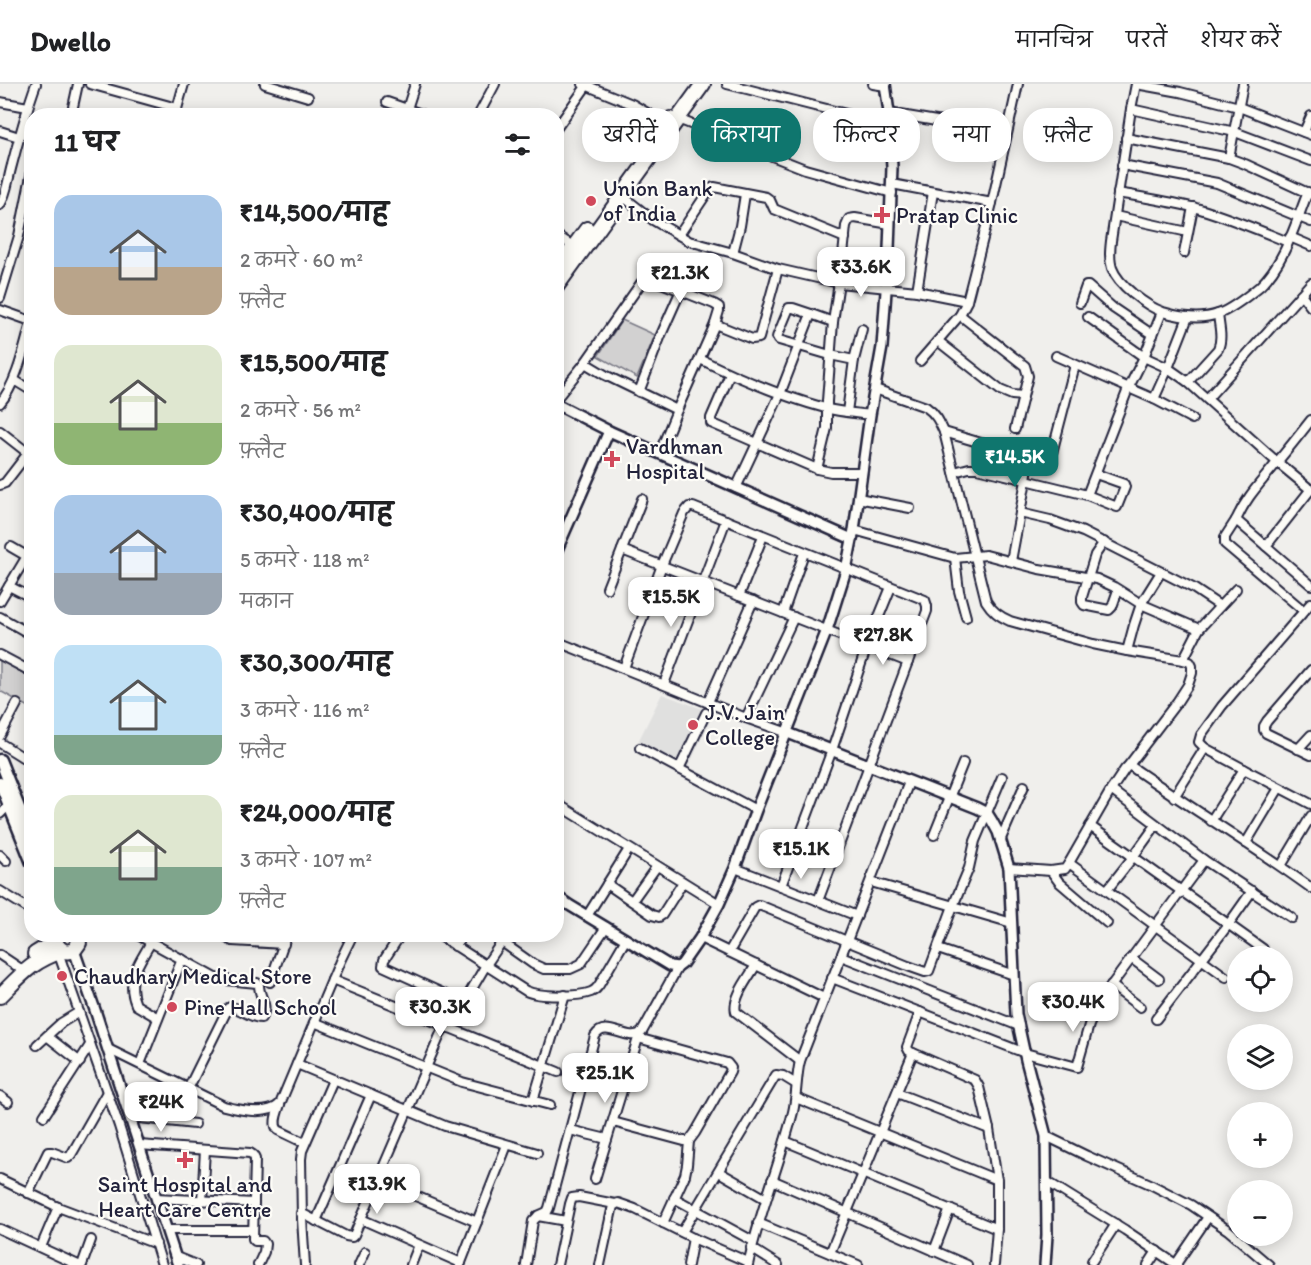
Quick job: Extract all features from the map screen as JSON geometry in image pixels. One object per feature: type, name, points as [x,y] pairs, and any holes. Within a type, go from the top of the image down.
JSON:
[{"type":"highway","points":[[679,108],[694,84]]},
{"type":"highway","points":[[679,111],[702,84]]},
{"type":"highway","points":[[564,272],[617,191],[639,162]]},
{"type":"highway","points":[[564,262],[576,251],[621,195],[643,162]]},
{"type":"highway","points":[[0,985],[34,954],[68,942]]},
{"type":"highway","points":[[0,996],[31,966],[68,942]]},
{"type":"main road","points":[[0,760],[24,820]]},
{"type":"main road","points":[[0,783],[24,842]]},
{"type":"street","points":[[0,102],[28,107],[36,84]]},
{"type":"street","points":[[73,108],[78,84]]},
{"type":"street","points":[[90,84],[164,108]]},
{"type":"street","points":[[177,108],[184,84]]},
{"type":"street","points":[[265,84],[287,87],[308,97]]},
{"type":"street","points":[[407,108],[414,84]]},
{"type":"street","points":[[482,108],[495,84]]},
{"type":"street","points":[[727,84],[822,108]]},
{"type":"street","points":[[873,84],[886,85],[888,108]]},
{"type":"street","points":[[1011,115],[1018,84]]},
{"type":"street","points":[[1126,138],[1229,158],[1309,193],[1273,272],[1231,307],[1218,314],[1206,316],[1188,317],[1162,312],[1126,288],[1112,267],[1110,258],[1114,216],[1126,138],[1136,84],[1239,107],[1307,133],[1311,116]]},
{"type":"street","points":[[1229,158],[1243,84]]},
{"type":"street","points":[[564,117],[585,85],[641,108]]},
{"type":"street","points":[[387,102],[404,108]]},
{"type":"street","points":[[1131,109],[1234,132],[1311,161]]},
{"type":"street","points":[[0,205],[6,192],[24,120]]},
{"type":"street","points":[[679,124],[805,169],[892,189],[933,192],[992,203]]},
{"type":"street","points":[[0,131],[19,137]]},
{"type":"street","points":[[595,1179],[638,1036],[678,967],[700,938],[719,904],[828,630],[846,570],[882,347],[892,189],[891,162]]},
{"type":"street","points":[[920,361],[960,315],[967,301],[1001,162]]},
{"type":"street","points":[[1122,165],[1217,183],[1311,222]]},
{"type":"street","points":[[0,169],[10,172]]},
{"type":"street","points":[[679,235],[709,190],[717,188],[766,197],[774,209],[845,238]]},
{"type":"street","points":[[917,291],[933,192]]},
{"type":"street","points":[[1118,193],[1193,207],[1311,246]]},
{"type":"street","points":[[733,253],[746,194]]},
{"type":"street","points":[[621,195],[653,220],[689,241],[778,268],[839,283],[917,291],[967,301]]},
{"type":"street","points":[[1184,253],[1193,207]]},
{"type":"street","points":[[0,298],[19,236],[24,211]]},
{"type":"street","points":[[1114,216],[1188,232]]},
{"type":"street","points":[[818,469],[826,438],[826,408],[833,322],[846,225],[849,219],[855,218],[890,224]]},
{"type":"street","points":[[564,240],[576,251]]},
{"type":"street","points":[[715,324],[752,339],[759,338],[778,268]]},
{"type":"street","points":[[564,391],[645,280],[650,279],[714,304],[719,311],[715,324],[659,454]]},
{"type":"street","points":[[1207,399],[1311,283]]},
{"type":"street","points":[[1080,303],[1084,288],[1088,286],[1113,308],[1153,335]]},
{"type":"street","points":[[639,392],[681,290]]},
{"type":"street","points":[[1301,294],[1311,307]]},
{"type":"street","points":[[833,322],[789,308],[777,336],[779,340],[854,360]]},
{"type":"street","points":[[0,310],[24,320]]},
{"type":"street","points":[[1087,495],[1128,388],[1144,357],[1162,312]]},
{"type":"street","points":[[1188,382],[1220,345],[1218,314]]},
{"type":"street","points":[[736,488],[780,394],[811,315]]},
{"type":"street","points":[[960,315],[1026,366],[1028,376],[1015,429]]},
{"type":"street","points":[[1088,317],[1144,357],[1168,368],[1188,382],[1277,462],[1311,489],[1266,546]]},
{"type":"street","points":[[1154,399],[1188,317]]},
{"type":"street","points":[[847,411],[854,360],[862,329]]},
{"type":"street","points":[[938,341],[1000,390],[1012,395],[1023,396]]},
{"type":"street","points":[[0,403],[7,395],[14,380],[24,346]]},
{"type":"street","points":[[1056,356],[1154,399],[1192,419]]},
{"type":"street","points":[[700,359],[729,374],[780,394],[826,408],[870,415]]},
{"type":"street","points":[[585,363],[677,410]]},
{"type":"street","points":[[1052,453],[1075,365]]},
{"type":"street","points":[[729,374],[710,421],[713,425],[818,469],[831,472],[862,472]]},
{"type":"street","points":[[14,380],[24,386]]},
{"type":"street","points":[[875,389],[926,408],[939,419],[986,601],[999,616],[1010,621],[1127,651],[1183,660],[1190,662],[1192,666],[1188,685],[1125,769],[1065,869],[1051,871],[1009,868]]},
{"type":"street","points":[[564,406],[609,431],[659,454],[853,535],[955,558],[986,555],[1039,569],[1089,577],[1107,584],[1141,604],[1199,629]]},
{"type":"street","points":[[1304,611],[1225,544],[1226,537],[1251,492],[1311,420]]},
{"type":"street","points":[[0,430],[24,450]]},
{"type":"street","points":[[564,534],[609,431]]},
{"type":"street","points":[[944,432],[1026,456],[1029,460],[1011,561]]},
{"type":"street","points":[[0,485],[24,460]]},
{"type":"street","points":[[954,472],[977,468],[1087,495],[1117,507],[1125,487],[1124,484],[1096,474]]},
{"type":"street","points":[[858,498],[909,508]]},
{"type":"street","points":[[607,588],[642,499]]},
{"type":"street","points":[[624,668],[662,565],[687,509],[693,507],[925,600],[927,610],[818,901]]},
{"type":"street","points":[[1020,513],[1068,525],[1193,588],[1220,606]]},
{"type":"street","points":[[664,684],[726,520]]},
{"type":"street","points":[[1236,520],[1311,585]]},
{"type":"street","points":[[740,596],[763,536]]},
{"type":"street","points":[[1104,542],[1095,555],[1082,602],[1109,610],[1118,590]]},
{"type":"street","points":[[11,547],[24,554]]},
{"type":"street","points":[[622,550],[908,662]]},
{"type":"street","points":[[783,613],[804,552]]},
{"type":"street","points":[[955,558],[959,591],[966,617]]},
{"type":"street","points":[[0,601],[24,564]]},
{"type":"street","points":[[1127,651],[1141,604],[1161,572]]},
{"type":"street","points":[[9,586],[24,594]]},
{"type":"street","points":[[781,886],[832,750],[867,646],[891,587]]},
{"type":"street","points":[[1183,660],[1199,629],[1236,590]]},
{"type":"street","points":[[708,702],[753,601]]},
{"type":"street","points":[[1311,603],[1222,706],[1206,727],[1199,742],[1205,748],[1311,804]]},
{"type":"street","points":[[0,617],[24,630]]},
{"type":"street","points":[[746,718],[794,617]]},
{"type":"street","points":[[564,644],[987,813],[1009,868],[1016,1014],[1046,1136],[1045,1265]]},
{"type":"street","points":[[0,655],[24,668]]},
{"type":"street","points":[[1311,670],[1264,726],[1266,733],[1311,755]]},
{"type":"street","points":[[0,736],[17,704]]},
{"type":"street","points":[[679,769],[706,713]]},
{"type":"street","points":[[1298,749],[1311,735]]},
{"type":"street","points":[[0,743],[24,758]]},
{"type":"street","points":[[640,748],[756,810]]},
{"type":"street","points":[[1174,797],[1205,748]]},
{"type":"street","points":[[934,834],[963,763]]},
{"type":"street","points":[[1129,765],[1311,888]]},
{"type":"street","points":[[1211,821],[1244,769]]},
{"type":"street","points":[[729,952],[757,905],[761,905],[925,972],[929,971],[972,862],[973,848],[1002,777]]},
{"type":"street","points":[[557,1265],[570,1201],[575,1197],[627,1205],[748,1264],[758,1223],[794,1108],[800,1061],[909,782]]},
{"type":"street","points":[[1000,841],[1024,786]]},
{"type":"street","points":[[1246,843],[1279,788]]},
{"type":"street","points":[[1111,790],[1204,860],[1293,918]]},
{"type":"street","points":[[0,814],[9,805]]},
{"type":"street","points":[[564,808],[719,904]]},
{"type":"street","points":[[1281,866],[1311,816]]},
{"type":"street","points":[[1107,890],[1156,825]]},
{"type":"street","points":[[1090,826],[1257,946]]},
{"type":"street","points":[[587,916],[629,849]]},
{"type":"street","points":[[832,978],[1025,1053],[1077,1067],[1094,1012],[1111,985],[1204,860]]},
{"type":"street","points":[[1069,863],[1226,977]]},
{"type":"street","points":[[632,901],[657,866]]},
{"type":"street","points":[[735,868],[857,916]]},
{"type":"street","points":[[1051,871],[1064,886],[1107,923]]},
{"type":"street","points":[[607,884],[658,917],[662,915],[683,882]]},
{"type":"street","points":[[871,882],[1012,923]]},
{"type":"street","points":[[0,891],[24,906]]},
{"type":"street","points":[[1156,1019],[1252,891]]},
{"type":"street","points":[[564,901],[670,966],[678,967]]},
{"type":"street","points":[[302,1213],[349,1237],[354,1235],[426,1068],[447,1027],[502,942],[537,967],[552,970],[570,969],[581,964],[606,927]]},
{"type":"street","points":[[700,938],[824,998]]},
{"type":"street","points":[[449,942],[526,992],[566,994],[595,990],[626,939]]},
{"type":"street","points":[[68,942],[79,1012],[90,1045],[107,1092],[134,1145],[156,1198],[154,1214],[156,1244],[162,1265]]},
{"type":"street","points":[[68,942],[108,1049],[130,1117],[134,1145],[154,1214],[167,1230],[177,1261],[196,1265]]},
{"type":"street","points":[[158,1018],[136,1005],[131,987],[133,975],[151,942],[216,978],[259,984],[265,1007],[261,1018],[235,1007],[228,1008],[188,1089]]},
{"type":"street","points":[[249,942],[284,944],[270,982]]},
{"type":"street","points":[[305,1143],[278,1130],[275,1123],[280,1104],[349,942]]},
{"type":"street","points":[[396,942],[384,960],[383,966],[464,1003]]},
{"type":"street","points":[[455,946],[458,942]]},
{"type":"street","points":[[938,949],[1014,975]]},
{"type":"street","points":[[0,955],[18,967]]},
{"type":"street","points":[[841,956],[1019,1026]]},
{"type":"street","points":[[1131,958],[1159,979]]},
{"type":"street","points":[[140,1065],[182,959]]},
{"type":"street","points":[[756,965],[735,1001],[734,1009],[800,1061]]},
{"type":"street","points":[[332,980],[558,1072]]},
{"type":"street","points":[[1111,985],[1140,1007]]},
{"type":"street","points":[[533,1101],[566,994]]},
{"type":"street","points":[[37,1045],[61,1023],[79,1012]]},
{"type":"street","points":[[920,1012],[908,1049],[975,1080],[979,1088],[989,1129],[997,1180],[994,1265]]},
{"type":"street","points":[[314,1022],[462,1082],[550,1105]]},
{"type":"street","points":[[526,1265],[533,1221],[538,1216],[544,1215],[549,1208],[595,1036],[597,1031],[602,1029],[638,1036],[721,1060],[731,1068],[689,1141],[686,1170],[663,1222]]},
{"type":"street","points":[[47,1036],[80,1062]]},
{"type":"street","points":[[44,1116],[90,1045]]},
{"type":"street","points":[[108,1049],[214,1102],[233,1108],[265,1111],[276,1108],[280,1104]]},
{"type":"street","points":[[830,1253],[913,1053]]},
{"type":"street","points":[[297,1064],[453,1129],[537,1153]]},
{"type":"street","points":[[682,1232],[776,1075],[783,1076],[796,1084]]},
{"type":"street","points":[[305,1265],[301,1159],[305,1143],[333,1080]]},
{"type":"street","points":[[28,1193],[48,1152],[68,1158],[71,1155],[107,1092]]},
{"type":"street","points":[[897,1093],[989,1129]]},
{"type":"street","points":[[316,1221],[371,1095]]},
{"type":"street","points":[[0,1096],[8,1102]]},
{"type":"street","points":[[796,1098],[997,1180]]},
{"type":"street","points":[[130,1117],[195,1124]]},
{"type":"street","points":[[613,1122],[689,1141]]},
{"type":"street","points":[[570,1130],[608,1140]]},
{"type":"street","points":[[1046,1136],[1191,1205],[1228,1230],[1269,1265]]},
{"type":"street","points":[[785,1141],[997,1229]]},
{"type":"street","points":[[134,1145],[253,1155],[255,1159],[254,1240],[263,1241],[265,1244],[258,1265]]},
{"type":"street","points":[[361,1219],[460,1264],[507,1145]]},
{"type":"street","points":[[202,1201],[205,1150]]},
{"type":"street","points":[[719,1172],[766,1199]]},
{"type":"street","points":[[0,1179],[58,1207],[156,1244]]},
{"type":"street","points":[[378,1179],[477,1222]]},
{"type":"street","points":[[772,1180],[967,1265]]},
{"type":"street","points":[[1046,1181],[1176,1264],[1208,1217]]},
{"type":"street","points":[[156,1198],[254,1203]]},
{"type":"street","points":[[674,1198],[752,1244],[778,1265]]},
{"type":"street","points":[[600,1265],[615,1204]]},
{"type":"street","points":[[41,1247],[58,1207]]},
{"type":"street","points":[[934,1251],[950,1209]]},
{"type":"street","points":[[538,1216],[566,1221]]},
{"type":"street","points":[[758,1223],[858,1265]]},
{"type":"street","points":[[1092,1261],[1116,1224]]},
{"type":"street","points":[[0,1229],[78,1265]]},
{"type":"street","points":[[167,1230],[253,1230]]},
{"type":"street","points":[[688,1265],[693,1238]]},
{"type":"street","points":[[82,1265],[91,1240]]},
{"type":"street","points":[[411,1265],[419,1245]]},
{"type":"street","points":[[1148,1265],[1157,1251]]},
{"type":"street","points":[[358,1265],[365,1252]]},
{"type":"shaded area","points":[[622,320],[655,335],[637,378],[598,356]]},
{"type":"shaded area","points":[[0,659],[24,674],[24,704],[0,691]]},
{"type":"shaded area","points":[[662,694],[713,713],[687,770],[637,744]]},
{"type":"place","name":"Union Bank of India","points":[[591,201]]},
{"type":"place","name":"Pratap Clinic","points":[[882,215]]},
{"type":"place","name":"Vardhman Hospital","points":[[612,459]]},
{"type":"place","name":"J.V. Jain College","points":[[693,725]]},
{"type":"place","name":"Chaudhary Medical Store","points":[[62,976]]},
{"type":"place","name":"Pine Hall School","points":[[172,1007]]},
{"type":"place","name":"Saint Hospital and Heart Care Centre","points":[[185,1160]]}]
